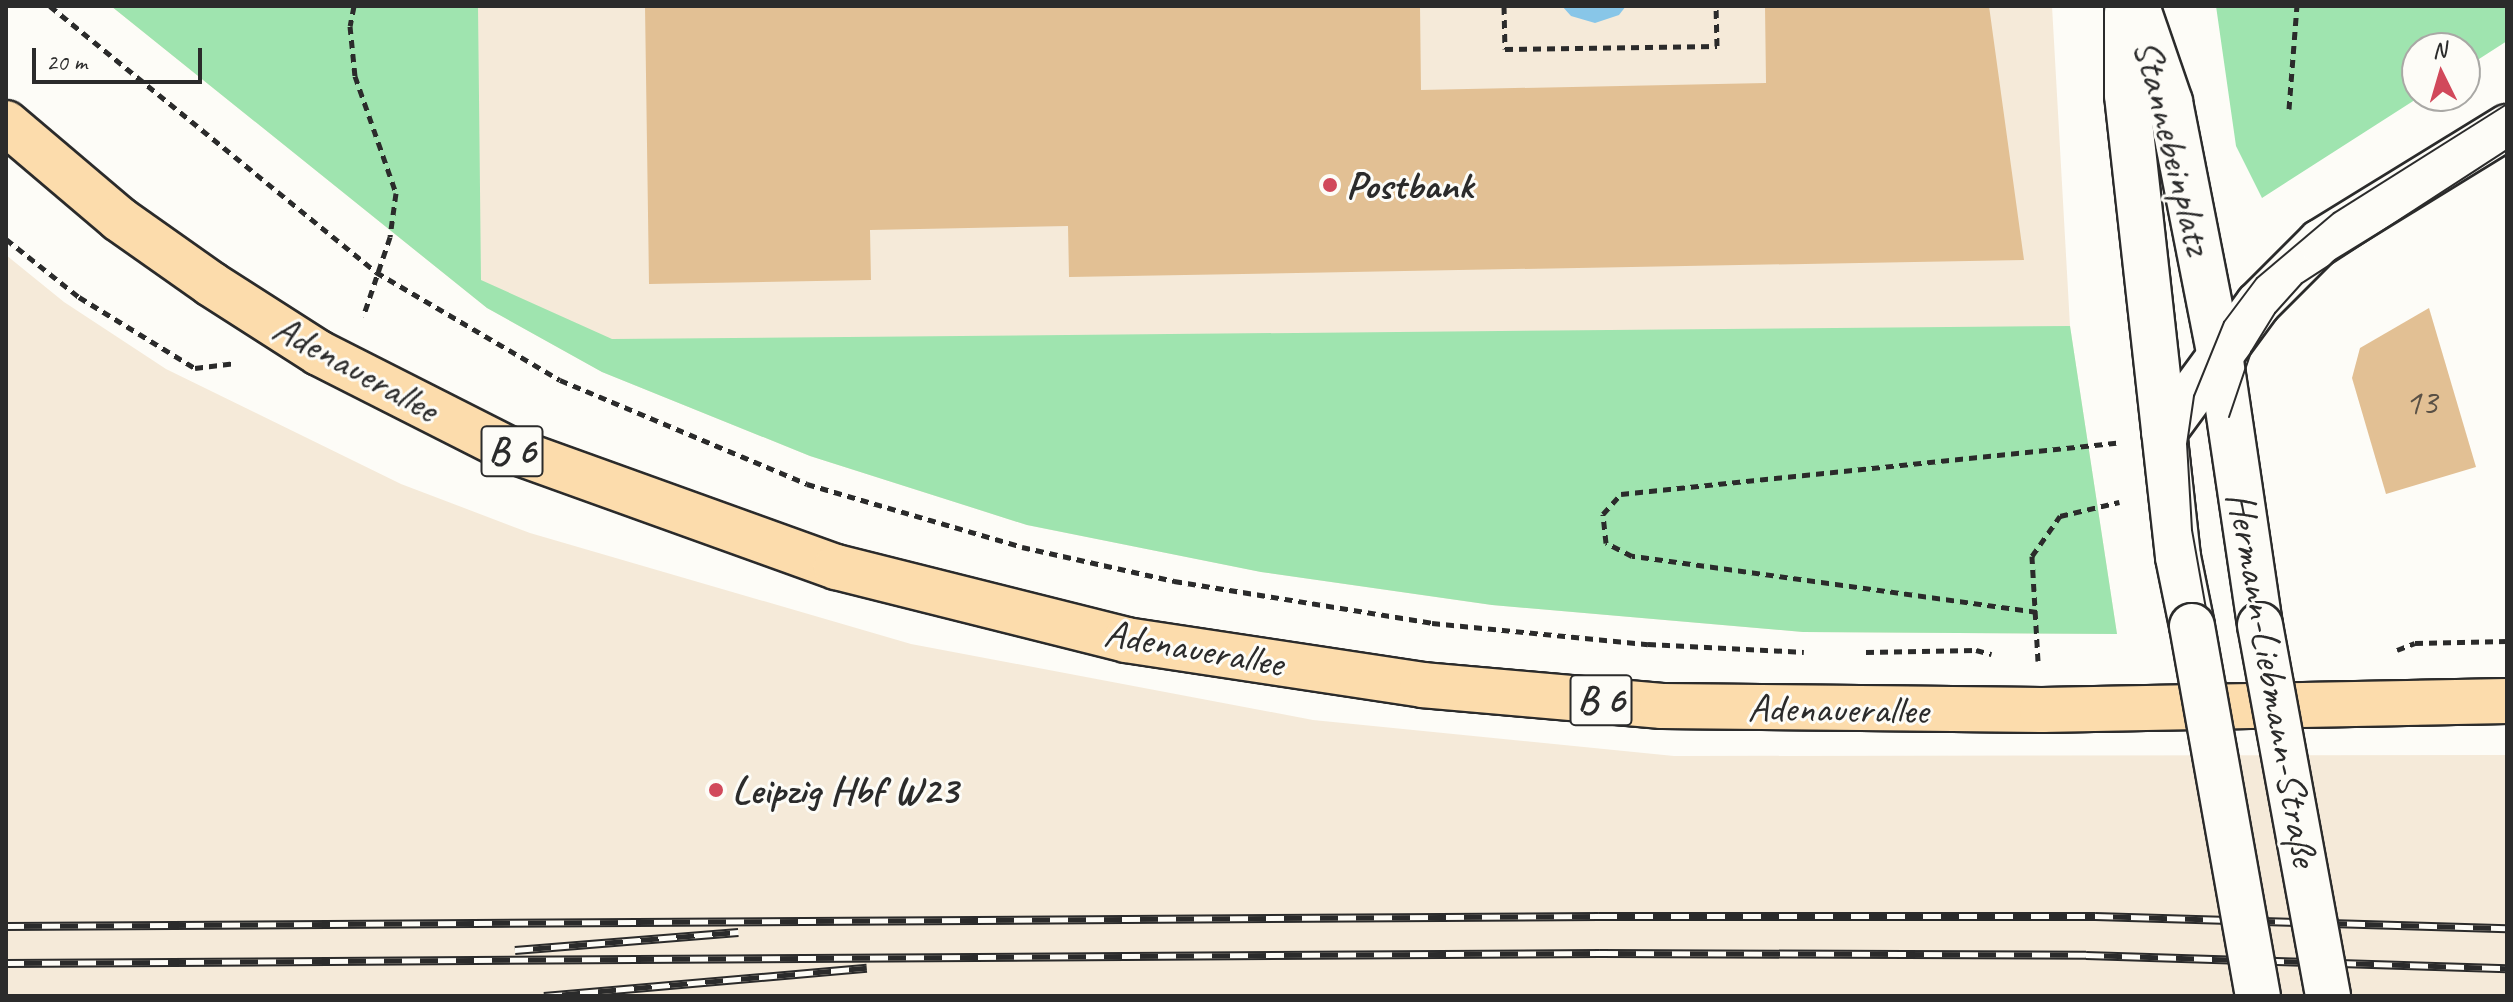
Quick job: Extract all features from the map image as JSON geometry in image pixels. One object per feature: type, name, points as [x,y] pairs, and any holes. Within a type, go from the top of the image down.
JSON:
[{"type":"main road","name":"Stannebeinplatz","points":[[2127,6],[2127,95],[2164,432]]},
{"type":"main road","name":"Stannebeinplatz","points":[[2137,6],[2170,102],[2221,361]]},
{"type":"main road","name":"Adenauerallee","points":[[6,123],[119,219],[188,268],[348,367],[508,449],[714,526],[836,567],[1126,640],[1422,685],[1662,706],[2042,710],[2507,701]]},
{"type":"main road","points":[[2164,432],[2285,273],[2320,242],[2507,127]]},
{"type":"main road","name":"Stannebeinplatz","points":[[2149,289],[2206,288],[2285,273]]},
{"type":"main road","name":"Hermann-Liebmann-Straße","points":[[2221,361],[2260,625],[2328,996]]},
{"type":"main road","name":"Hermann-Liebmann-Straße","points":[[2164,432],[2192,626],[2258,996]]},
{"type":"path","points":[[50,6],[376,272],[575,386],[807,484],[1022,547],[1174,581],[1432,623],[1648,644],[1816,652]]},
{"type":"path","points":[[348,367],[376,272],[390,237],[396,193],[355,76],[350,26],[354,6]]},
{"type":"path","points":[[1504,6],[1505,49],[1717,46],[1716,6]]},
{"type":"path","points":[[2289,109],[2297,6]]},
{"type":"path","points":[[6,239],[79,297],[195,368],[241,362]]},
{"type":"path","points":[[2108,505],[2060,516],[2032,556],[2037,612],[1632,556],[1606,543],[1603,514],[1621,494],[2113,444]]},
{"type":"path","points":[[2385,654],[2415,643],[2507,641]]},
{"type":"path","points":[[1861,652],[1976,650],[2001,657]]},
{"type":"path","points":[[2025,665],[2038,668]]},
{"type":"shaded area","points":[[111,6],[2052,6],[2070,326],[2117,634],[1803,632],[1492,605],[1261,572],[1027,525],[810,456],[602,372],[487,308]]},
{"type":"shaded area","points":[[6,255],[64,302],[166,369],[401,484],[530,533],[911,644],[1313,720],[1674,756],[2507,755],[2507,996],[6,996]]},
{"type":"green space","points":[[111,6],[478,6],[481,280],[612,339],[2070,326],[2117,634],[1803,632],[1492,605],[1261,572],[1027,525],[810,456],[602,372],[487,308]]},
{"type":"green space","points":[[2216,6],[2507,6],[2507,41],[2481,58],[2481,32],[2401,32],[2401,109],[2262,198],[2236,146]]},
{"type":"water","points":[[1562,6],[1626,6],[1619,15],[1595,23],[1571,16]]},
{"type":"building","name":"Postbank","points":[[645,6],[1420,6],[1421,90],[1766,83],[1765,6],[1989,6],[2024,260],[1069,277],[1068,226],[870,230],[871,280],[649,284]]},
{"type":"building","points":[[2429,308],[2476,467],[2386,494],[2352,378],[2360,348]]},
{"type":"tram line","points":[[2275,996],[2192,530],[2187,444],[2194,396],[2224,322],[2257,278],[2334,213],[2507,104]]},
{"type":"tram line","points":[[2229,417],[2251,352],[2275,313],[2302,283],[2507,150]]},
{"type":"railway","points":[[6,926],[2095,916],[2507,928]]},
{"type":"railway","points":[[515,950],[738,932]]},
{"type":"railway","points":[[6,963],[1600,953],[2086,955],[2507,968]]},
{"type":"railway","points":[[544,996],[867,968]]},
{"type":"place","name":"Postbank","points":[[1330,185]]},
{"type":"place","name":"Leipzig Hbf W23","points":[[716,790]]}]
